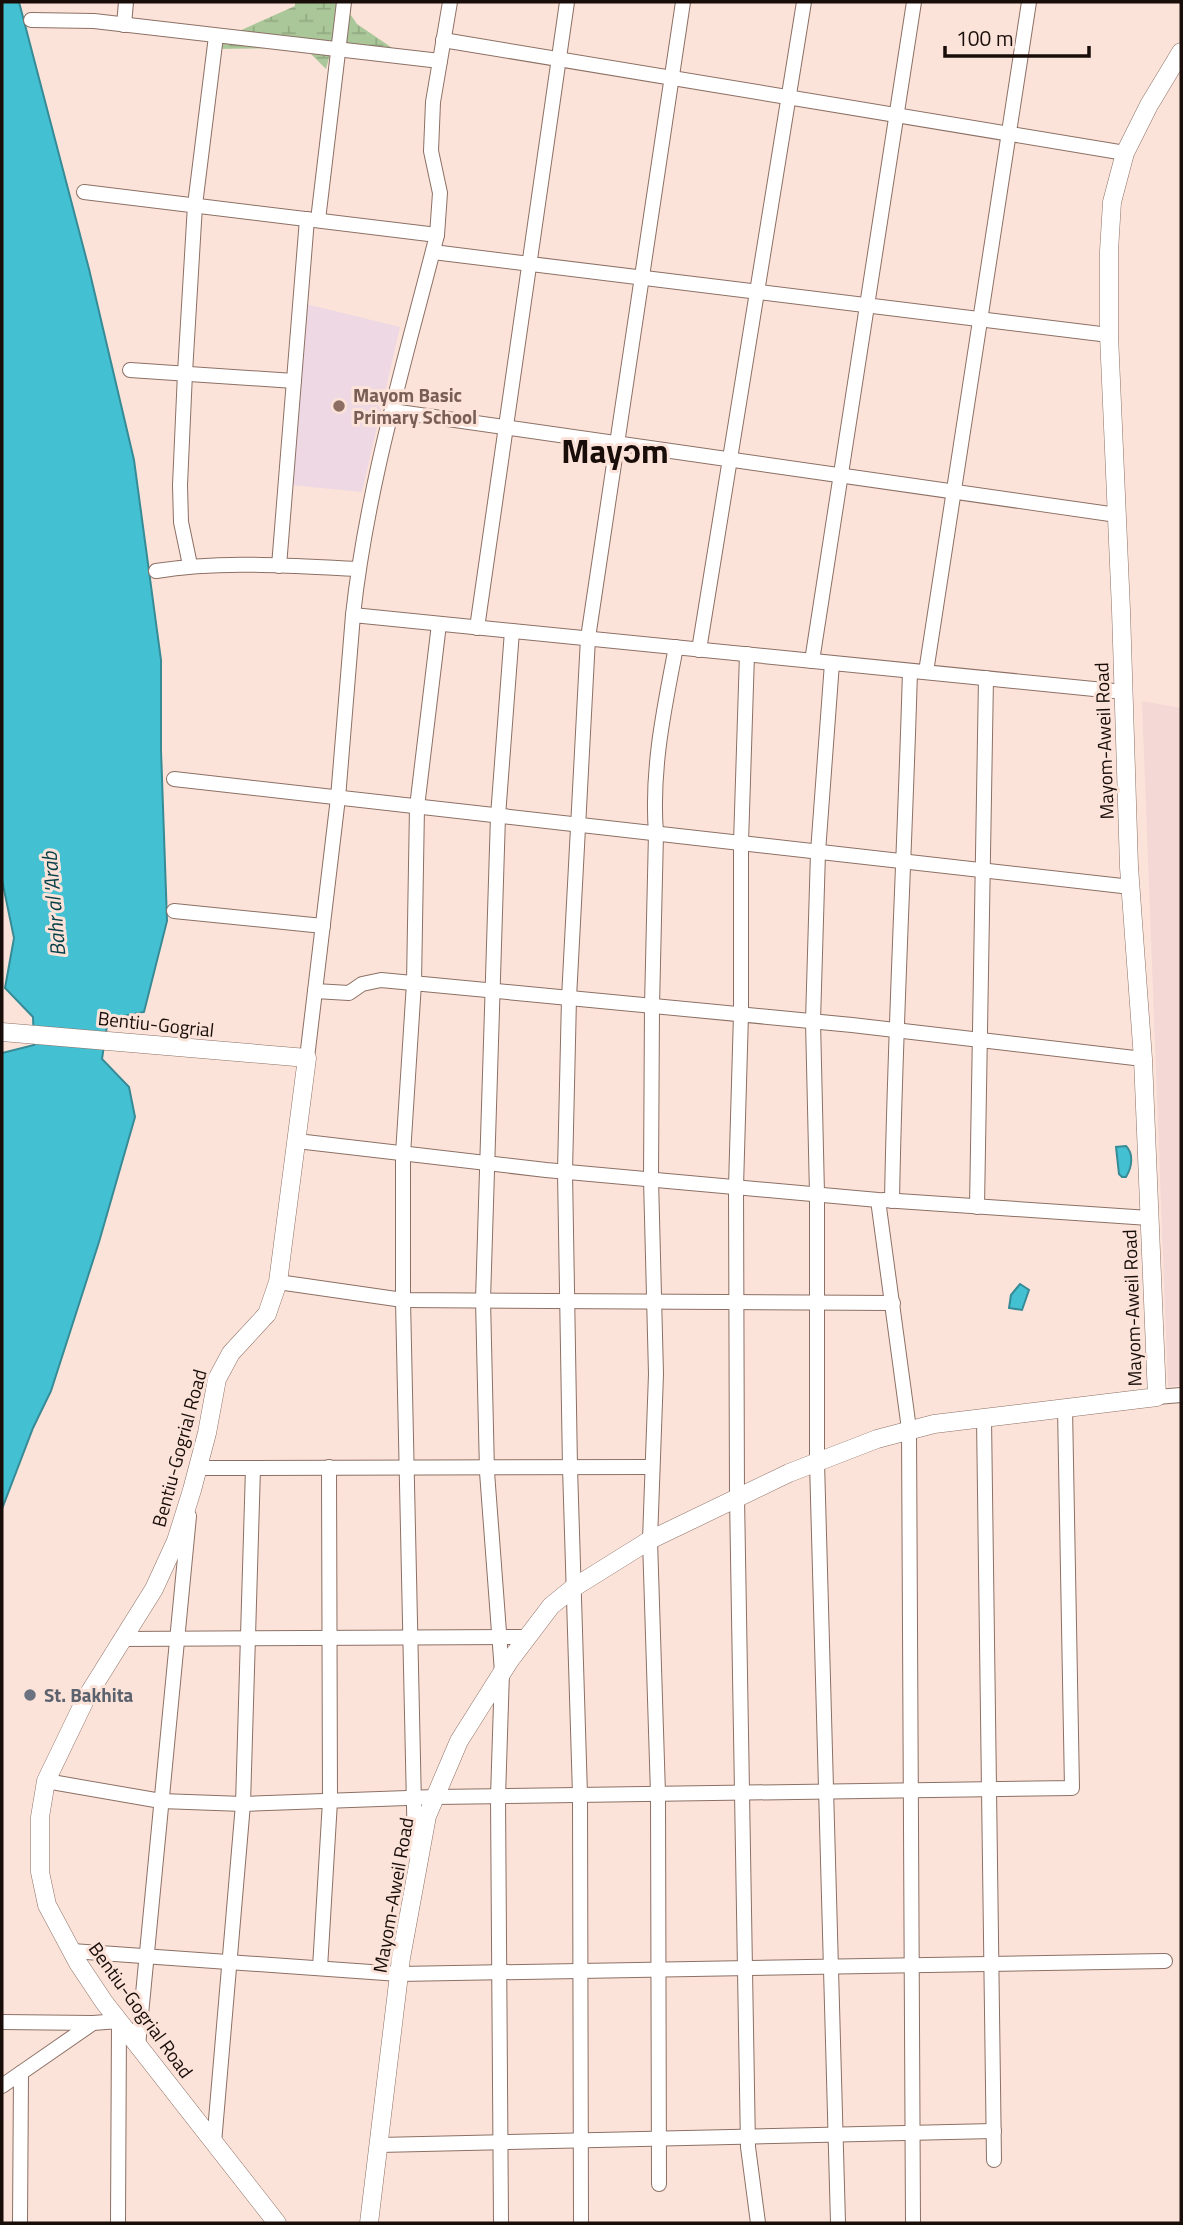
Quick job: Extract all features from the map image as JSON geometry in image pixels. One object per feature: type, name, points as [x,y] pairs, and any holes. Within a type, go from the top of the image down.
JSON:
[{"type":"main road","name":"Mayom-Aweil Road","points":[[369,2223],[399,1974],[427,1816],[459,1741],[502,1672],[551,1606],[573,1588],[650,1541],[737,1497],[817,1462],[909,1429],[1157,1397],[1143,1059],[1130,887],[1109,335],[1109,251],[1112,202],[1125,153],[1149,105],[1181,52]]},
{"type":"main road","name":"Bentiu-Gogrial","points":[[2,1032],[307,1058]]},
{"type":"main road","name":"Bentiu-Gogrial Road","points":[[277,2223],[119,2021],[72,1951],[47,1905],[40,1872],[40,1817],[46,1781],[86,1698],[154,1589],[176,1541],[207,1433],[217,1379],[231,1353],[267,1314],[278,1282],[307,1058]]},
{"type":"street","points":[[124,25],[126,2]]},
{"type":"street","points":[[279,566],[294,381],[313,220],[344,2]]},
{"type":"street","points":[[307,1058],[338,798],[358,569],[375,478],[437,235],[440,193],[431,150],[433,102],[450,2]]},
{"type":"street","points":[[477,628],[567,2]]},
{"type":"street","points":[[581,2223],[580,1795],[566,1300],[565,1172],[569,998],[587,638],[683,2]]},
{"type":"street","points":[[699,650],[804,2]]},
{"type":"street","points":[[812,661],[914,2]]},
{"type":"street","points":[[926,672],[1029,2]]},
{"type":"street","points":[[31,20],[94,21],[440,61]]},
{"type":"street","points":[[190,565],[181,522],[185,373],[195,205],[216,36]]},
{"type":"street","points":[[443,40],[1125,153]]},
{"type":"street","points":[[84,192],[437,235]]},
{"type":"street","points":[[433,251],[1109,335]]},
{"type":"street","points":[[130,370],[294,381]]},
{"type":"street","points":[[392,411],[1117,515]]},
{"type":"street","points":[[156,572],[190,565],[227,564],[358,569]]},
{"type":"street","points":[[353,615],[1124,692]]},
{"type":"street","points":[[416,1875],[403,1300],[403,1154],[414,983],[417,807],[439,624]]},
{"type":"street","points":[[500,2223],[498,1797],[502,1672],[487,1467],[484,1300],[498,816],[512,631]]},
{"type":"street","points":[[659,2183],[658,1794],[650,1541],[656,1374],[651,1180],[656,833],[654,808],[659,735],[677,647]]},
{"type":"street","points":[[747,654],[736,1187],[737,1497],[748,2136],[758,2223]]},
{"type":"street","points":[[832,663],[818,852],[813,1021],[817,1194],[817,1462],[838,2223]]},
{"type":"street","points":[[910,671],[904,861],[885,1201],[893,1303],[909,1429],[913,2223]]},
{"type":"street","points":[[977,1207],[986,678]]},
{"type":"street","points":[[174,779],[1130,887]]},
{"type":"street","points":[[174,911],[323,926]]},
{"type":"street","points":[[315,991],[349,993],[362,984],[381,980],[813,1021],[1143,1059]]},
{"type":"street","points":[[297,1141],[651,1180],[885,1201],[1149,1218]]},
{"type":"street","points":[[278,1282],[403,1300],[893,1303]]},
{"type":"street","points":[[1157,1397],[1181,1395]]},
{"type":"street","points":[[46,1781],[161,1801],[243,1804],[435,1797],[1072,1788],[1065,1408]]},
{"type":"street","points":[[985,1418],[994,2160]]},
{"type":"street","points":[[320,1968],[330,1801],[328,1466]]},
{"type":"street","points":[[198,1468],[652,1467]]},
{"type":"street","points":[[214,2143],[243,1804],[253,1468]]},
{"type":"street","points":[[138,2046],[192,1490]]},
{"type":"street","points":[[123,1639],[526,1637]]},
{"type":"street","points":[[72,1951],[399,1974],[1165,1961]]},
{"type":"street","points":[[2,2022],[119,2021],[118,2223]]},
{"type":"street","points":[[2,2086],[93,2023]]},
{"type":"street","points":[[20,2223],[21,2073]]},
{"type":"street","points":[[379,2145],[994,2131]]},
{"type":"shaded area","name":"Mayom Basic Primary School","points":[[306,304],[400,327],[362,492],[290,485]]},
{"type":"shaded area","points":[[1142,701],[1181,708],[1181,1385],[1168,1387]]},
{"type":"green space","points":[[295,2],[342,2],[357,24],[407,58],[331,50],[326,69],[305,48],[213,49],[205,26],[230,35],[295,6]]},
{"type":"water","name":"Bahr al 'Arab","points":[[2,2],[19,2],[89,269],[134,460],[161,660],[167,921],[144,1012],[108,1019],[102,1059],[129,1087],[135,1117],[99,1242],[51,1391],[33,1428],[2,1509],[2,1053],[34,1045],[33,1017],[5,988],[14,938],[2,880]]},
{"type":"water","points":[[1126,1146],[1131,1165],[1126,1177],[1122,1177],[1119,1174],[1116,1147]]},
{"type":"water","points":[[1020,1284],[1029,1290],[1022,1310],[1009,1308],[1011,1295]]},
{"type":"place","name":"Mayom Basic Primary School","points":[[339,406]]},
{"type":"place","name":"St. Bakhita","points":[[30,1695]]},
{"type":"district","name":"Mayɔm","points":[[615,451]]}]
